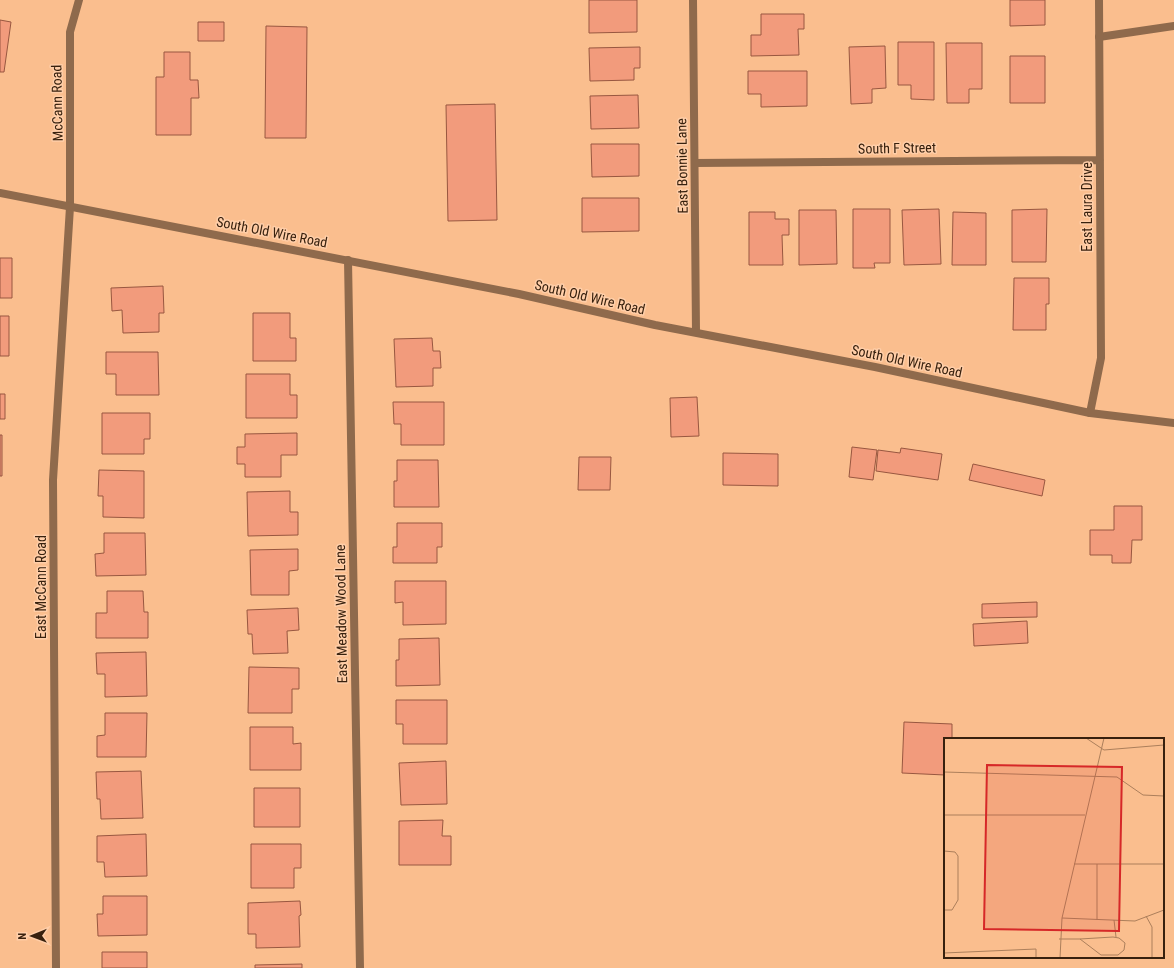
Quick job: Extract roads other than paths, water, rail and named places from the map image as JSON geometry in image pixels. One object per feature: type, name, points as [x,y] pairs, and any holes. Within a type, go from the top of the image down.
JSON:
[{"type":"street","name":"McCann Road","points":[[70,207],[70,32],[79,0]]},
{"type":"street","name":"East Bonnie Lane","points":[[693,0],[696,332]]},
{"type":"street","name":"East Laura Drive","points":[[1090,413],[1101,358],[1099,0]]},
{"type":"street","points":[[1099,37],[1174,26]]},
{"type":"street","name":"South F Street","points":[[694,164],[1100,160]]},
{"type":"street","name":"South Old Wire Road","points":[[0,193],[519,294],[654,325],[696,332],[1090,413],[1174,423]]},
{"type":"street","name":"East McCann Road","points":[[56,968],[53,480],[70,207]]},
{"type":"street","name":"East Meadow Wood Lane","points":[[348,260],[360,968]]}]
